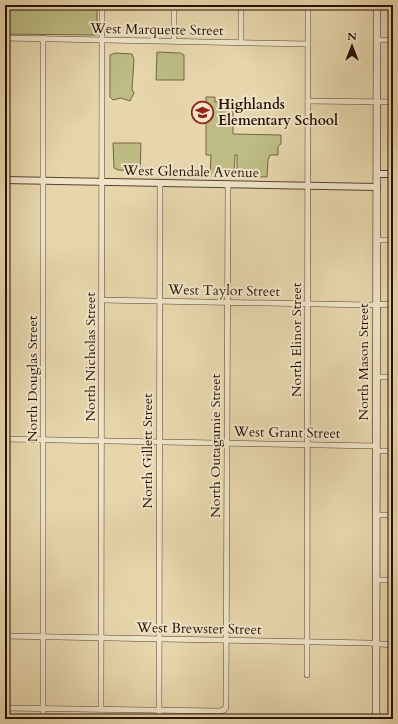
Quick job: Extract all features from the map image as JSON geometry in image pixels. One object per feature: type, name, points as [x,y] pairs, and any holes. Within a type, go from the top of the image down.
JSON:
[{"type":"main road","name":"North Mason Street","points":[[376,719],[377,5]]},
{"type":"street","name":"North Nicholas Street","points":[[101,709],[102,5]]},
{"type":"street","points":[[174,5],[174,41]]},
{"type":"street","points":[[241,5],[241,42]]},
{"type":"street","name":"North Elinor Street","points":[[308,5],[308,675]]},
{"type":"street","name":"West Marquette Street","points":[[5,38],[308,44]]},
{"type":"street","name":"North Douglas Street","points":[[43,38],[43,719]]},
{"type":"street","points":[[377,40],[393,40]]},
{"type":"street","points":[[308,101],[393,102]]},
{"type":"street","points":[[377,174],[393,174]]},
{"type":"street","name":"West Glendale Avenue","points":[[5,180],[377,187]]},
{"type":"street","name":"North Gillett Street","points":[[159,719],[160,183]]},
{"type":"street","name":"North Outagamie Street","points":[[159,710],[219,711],[226,708],[227,702],[228,184]]},
{"type":"street","points":[[377,240],[393,240]]},
{"type":"street","name":"West Taylor Street","points":[[102,300],[393,304]]},
{"type":"street","points":[[376,377],[393,377]]},
{"type":"street","name":"West Grant Street","points":[[5,439],[308,445],[376,448],[393,451]]},
{"type":"street","points":[[376,515],[393,515]]},
{"type":"street","points":[[376,580],[393,580]]},
{"type":"street","name":"West Brewster Street","points":[[5,636],[393,645]]},
{"type":"street","points":[[5,708],[159,710]]},
{"type":"shaded area","points":[[5,5],[97,5],[97,35],[5,34]]},
{"type":"shaded area","points":[[157,52],[180,53],[184,55],[184,80],[156,80]]},
{"type":"shaded area","points":[[115,53],[132,54],[134,60],[132,89],[134,93],[130,101],[121,98],[113,100],[110,97],[110,55]]},
{"type":"shaded area","points":[[206,97],[215,97],[215,102],[231,102],[231,100],[233,100],[233,134],[281,135],[281,144],[278,146],[278,155],[270,155],[268,160],[267,177],[237,176],[237,155],[235,155],[234,176],[210,176],[211,155],[206,155]]},
{"type":"shaded area","points":[[113,143],[141,143],[140,171],[118,170],[114,168]]},
{"type":"place","name":"Highlands Elementary School","points":[[203,112]]}]
